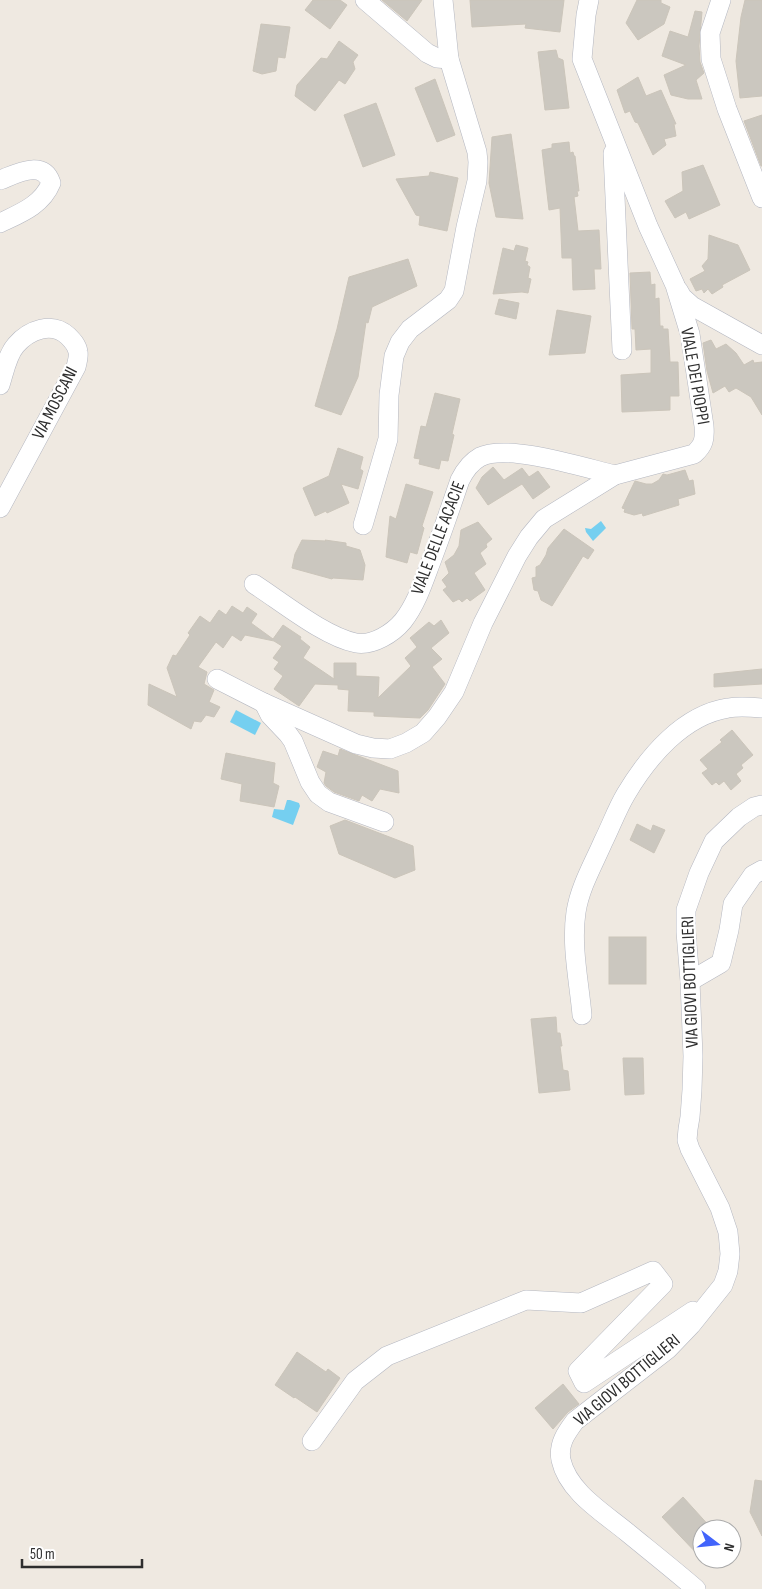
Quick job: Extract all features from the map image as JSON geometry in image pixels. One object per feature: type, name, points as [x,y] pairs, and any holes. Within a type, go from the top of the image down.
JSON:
[{"type":"street","points":[[365,0],[427,53],[437,58],[449,60]]},
{"type":"street","points":[[363,525],[388,439],[389,395],[394,356],[400,342],[410,329],[448,300],[454,291],[477,181],[477,152],[449,60],[443,0]]},
{"type":"street","name":"VIALE DEI PIOPPI","points":[[217,679],[264,703],[356,744],[374,748],[390,748],[406,743],[423,733],[437,717],[454,692],[483,623],[529,537],[544,519],[615,475],[694,454],[702,446],[705,437],[704,426],[690,334],[674,285],[648,226],[582,59],[589,0]]},
{"type":"street","points":[[721,0],[710,33],[711,59],[727,108],[762,198]]},
{"type":"street","points":[[613,139],[622,350]]},
{"type":"street","points":[[0,180],[31,170],[41,170],[48,175],[51,183],[45,196],[31,208],[0,223]]},
{"type":"street","points":[[674,285],[682,297],[692,306],[762,345]]},
{"type":"street","name":"VIA MOSCANI","points":[[0,385],[16,345],[31,333],[44,328],[54,327],[63,331],[73,340],[78,352],[76,367],[0,508]]},
{"type":"street","name":"VIALE DELLE ACACIE","points":[[254,584],[336,636],[364,644],[393,630],[410,609],[421,588],[460,480],[470,465],[480,457],[492,453],[518,452],[615,475]]},
{"type":"street","name":"VIALE DEI PIOPPI","points":[[264,703],[270,715],[293,741],[310,782],[318,794],[329,802],[384,822]]},
{"type":"street","points":[[582,1015],[574,934],[579,894],[625,795],[639,773],[660,748],[682,728],[702,716],[726,708],[745,706],[762,708]]},
{"type":"street","name":"VIA GIOVI BOTTIGLIERI","points":[[696,1589],[578,1491],[564,1468],[560,1450],[567,1432],[575,1421],[668,1349],[713,1298],[726,1278],[730,1254],[728,1232],[720,1208],[687,1140],[692,1090],[690,981],[686,910],[705,857],[714,841],[725,828],[746,812],[762,805]]},
{"type":"street","points":[[690,981],[721,963],[733,904],[754,875],[762,870]]},
{"type":"street","points":[[312,1442],[355,1381],[387,1356],[526,1300],[581,1303],[653,1271],[663,1284],[578,1371],[584,1383],[713,1298]]},
{"type":"water","points":[[601,521],[606,528],[593,541],[585,528],[591,529]]},
{"type":"water","points":[[236,710],[261,723],[255,735],[230,722]]},
{"type":"water","points":[[287,800],[299,803],[300,806],[293,825],[272,817],[274,809],[284,810]]},
{"type":"building","points":[[313,0],[340,0],[347,5],[330,29],[305,10]]},
{"type":"building","points":[[382,0],[422,0],[407,21]]},
{"type":"building","points":[[470,0],[564,0],[560,32],[525,28],[526,24],[472,27]]},
{"type":"building","points":[[637,0],[661,0],[661,3],[670,7],[664,24],[638,40],[626,23]]},
{"type":"building","points":[[745,0],[762,0],[762,96],[740,98],[736,61]]},
{"type":"building","points":[[695,11],[702,12],[699,46],[700,62],[704,73],[696,80],[702,99],[688,99],[671,95],[664,75],[686,65],[662,56],[670,31],[688,37]]},
{"type":"building","points":[[261,24],[290,27],[285,58],[278,57],[276,71],[262,74],[253,71]]},
{"type":"building","points":[[339,41],[358,55],[353,62],[355,69],[345,84],[339,80],[315,111],[295,96],[297,85],[321,58],[327,59]]},
{"type":"building","points":[[556,50],[558,58],[563,60],[569,108],[545,110],[538,52]]},
{"type":"building","points":[[638,77],[646,96],[661,90],[676,124],[674,124],[676,136],[664,139],[666,145],[653,155],[638,123],[635,122],[630,111],[625,113],[617,90]]},
{"type":"building","points":[[435,79],[455,135],[437,142],[415,88]]},
{"type":"building","points":[[376,103],[395,155],[363,167],[344,115]]},
{"type":"building","points":[[762,115],[762,166],[761,166],[744,121]]},
{"type":"building","points":[[511,134],[523,219],[496,217],[489,183],[492,137]]},
{"type":"building","points":[[569,142],[570,153],[573,152],[575,156],[579,191],[577,191],[578,196],[574,197],[578,231],[599,230],[601,269],[594,269],[595,289],[573,290],[572,258],[562,258],[560,208],[549,210],[542,150],[552,148],[552,144]]},
{"type":"building","points":[[703,165],[720,205],[689,219],[686,212],[675,218],[665,201],[683,191],[682,172]]},
{"type":"building","points":[[430,172],[458,178],[447,231],[419,225],[420,216],[416,215],[396,179],[429,176]]},
{"type":"building","points":[[709,235],[738,245],[750,270],[722,285],[723,287],[712,294],[708,289],[704,293],[702,289],[696,291],[690,279],[705,271],[702,266],[708,259]]},
{"type":"building","points":[[516,245],[528,248],[525,261],[528,262],[527,265],[530,267],[528,278],[531,279],[528,293],[493,294],[503,248],[514,251]]},
{"type":"building","points":[[408,259],[417,286],[372,307],[368,323],[366,322],[358,377],[341,415],[315,406],[337,329],[349,277]]},
{"type":"building","points":[[650,272],[651,285],[655,284],[655,299],[659,298],[660,326],[663,326],[663,329],[668,329],[670,362],[678,362],[679,396],[670,396],[670,410],[622,412],[621,375],[651,373],[651,349],[636,350],[635,329],[632,329],[630,273]]},
{"type":"building","points":[[499,299],[519,303],[516,319],[495,314]]},
{"type":"building","points":[[557,310],[591,316],[585,353],[549,355]]},
{"type":"building","points":[[711,340],[716,349],[726,344],[736,353],[744,365],[753,360],[754,363],[762,362],[762,415],[751,397],[736,388],[729,392],[725,386],[713,393],[707,371],[703,343]]},
{"type":"building","points":[[435,393],[460,399],[448,461],[441,460],[439,469],[419,464],[420,459],[414,458],[421,426],[426,427]]},
{"type":"building","points":[[338,448],[363,457],[360,469],[363,471],[358,489],[341,484],[349,503],[315,516],[303,488],[329,476]]},
{"type":"building","points":[[493,467],[504,480],[522,468],[529,477],[538,471],[550,487],[533,499],[522,484],[488,505],[476,488],[482,477]]},
{"type":"building","points":[[685,470],[689,481],[693,480],[695,494],[678,499],[679,505],[643,516],[642,513],[634,515],[624,512],[625,509],[622,508],[635,481],[652,484],[659,480],[663,474],[667,475]]},
{"type":"building","points":[[406,484],[433,492],[422,526],[424,528],[417,554],[410,552],[407,563],[386,557],[390,516],[396,519]]},
{"type":"building","points":[[478,522],[492,539],[480,553],[486,564],[474,573],[485,590],[470,601],[467,598],[462,602],[459,599],[453,602],[443,590],[447,587],[442,580],[449,573],[445,562],[454,555],[459,546],[461,530]]},
{"type":"building","points":[[564,529],[594,550],[588,559],[583,556],[552,606],[541,600],[538,591],[534,590],[532,578],[536,577],[536,567],[540,565],[548,548]]},
{"type":"building","points":[[302,540],[325,540],[346,543],[346,546],[360,550],[365,565],[363,580],[332,579],[292,568],[295,554]]},
{"type":"building","points":[[232,606],[243,613],[247,607],[257,614],[251,623],[273,639],[283,625],[301,637],[300,639],[310,647],[303,658],[334,679],[334,663],[356,663],[356,676],[379,677],[378,698],[411,666],[405,658],[417,647],[410,638],[429,622],[434,626],[441,620],[449,633],[431,648],[442,659],[432,667],[445,684],[428,710],[420,718],[374,716],[374,712],[348,711],[349,690],[338,689],[338,685],[315,684],[299,706],[274,689],[283,676],[274,669],[279,662],[273,658],[282,646],[274,641],[245,635],[241,641],[232,635],[223,648],[216,642],[198,667],[207,672],[204,684],[214,690],[209,702],[220,707],[214,717],[206,715],[201,722],[194,721],[191,729],[148,705],[149,684],[177,697],[167,668],[173,655],[176,656],[190,635],[188,633],[200,616],[210,623],[219,610],[226,615]]},
{"type":"building","points":[[762,669],[762,684],[714,687],[714,674]]},
{"type":"building","points":[[732,730],[753,755],[741,765],[743,768],[736,774],[741,781],[731,790],[724,781],[719,785],[716,782],[712,785],[702,773],[708,769],[700,760],[722,742],[720,740]]},
{"type":"building","points":[[340,749],[398,771],[399,793],[380,789],[372,801],[362,795],[359,801],[334,792],[324,783],[326,772],[317,767],[323,751],[338,756]]},
{"type":"building","points":[[226,753],[275,763],[273,783],[279,786],[274,807],[240,801],[242,784],[221,779]]},
{"type":"building","points":[[345,820],[413,846],[415,870],[395,878],[339,854],[330,826]]},
{"type":"building","points":[[637,824],[651,831],[653,825],[665,830],[654,853],[630,840]]},
{"type":"building","points":[[609,937],[646,937],[646,984],[609,984]]},
{"type":"building","points":[[556,1017],[557,1033],[560,1033],[562,1046],[560,1046],[563,1070],[568,1071],[570,1090],[539,1093],[531,1019]]},
{"type":"building","points":[[623,1058],[643,1058],[644,1094],[625,1095]]},
{"type":"building","points":[[297,1352],[326,1372],[328,1369],[340,1378],[317,1412],[275,1385]]},
{"type":"building","points":[[563,1384],[579,1404],[568,1412],[553,1429],[535,1408]]},
{"type":"building","points":[[755,1480],[762,1481],[762,1536],[750,1512]]},
{"type":"building","points":[[683,1497],[703,1519],[692,1519],[692,1548],[662,1517]]}]
